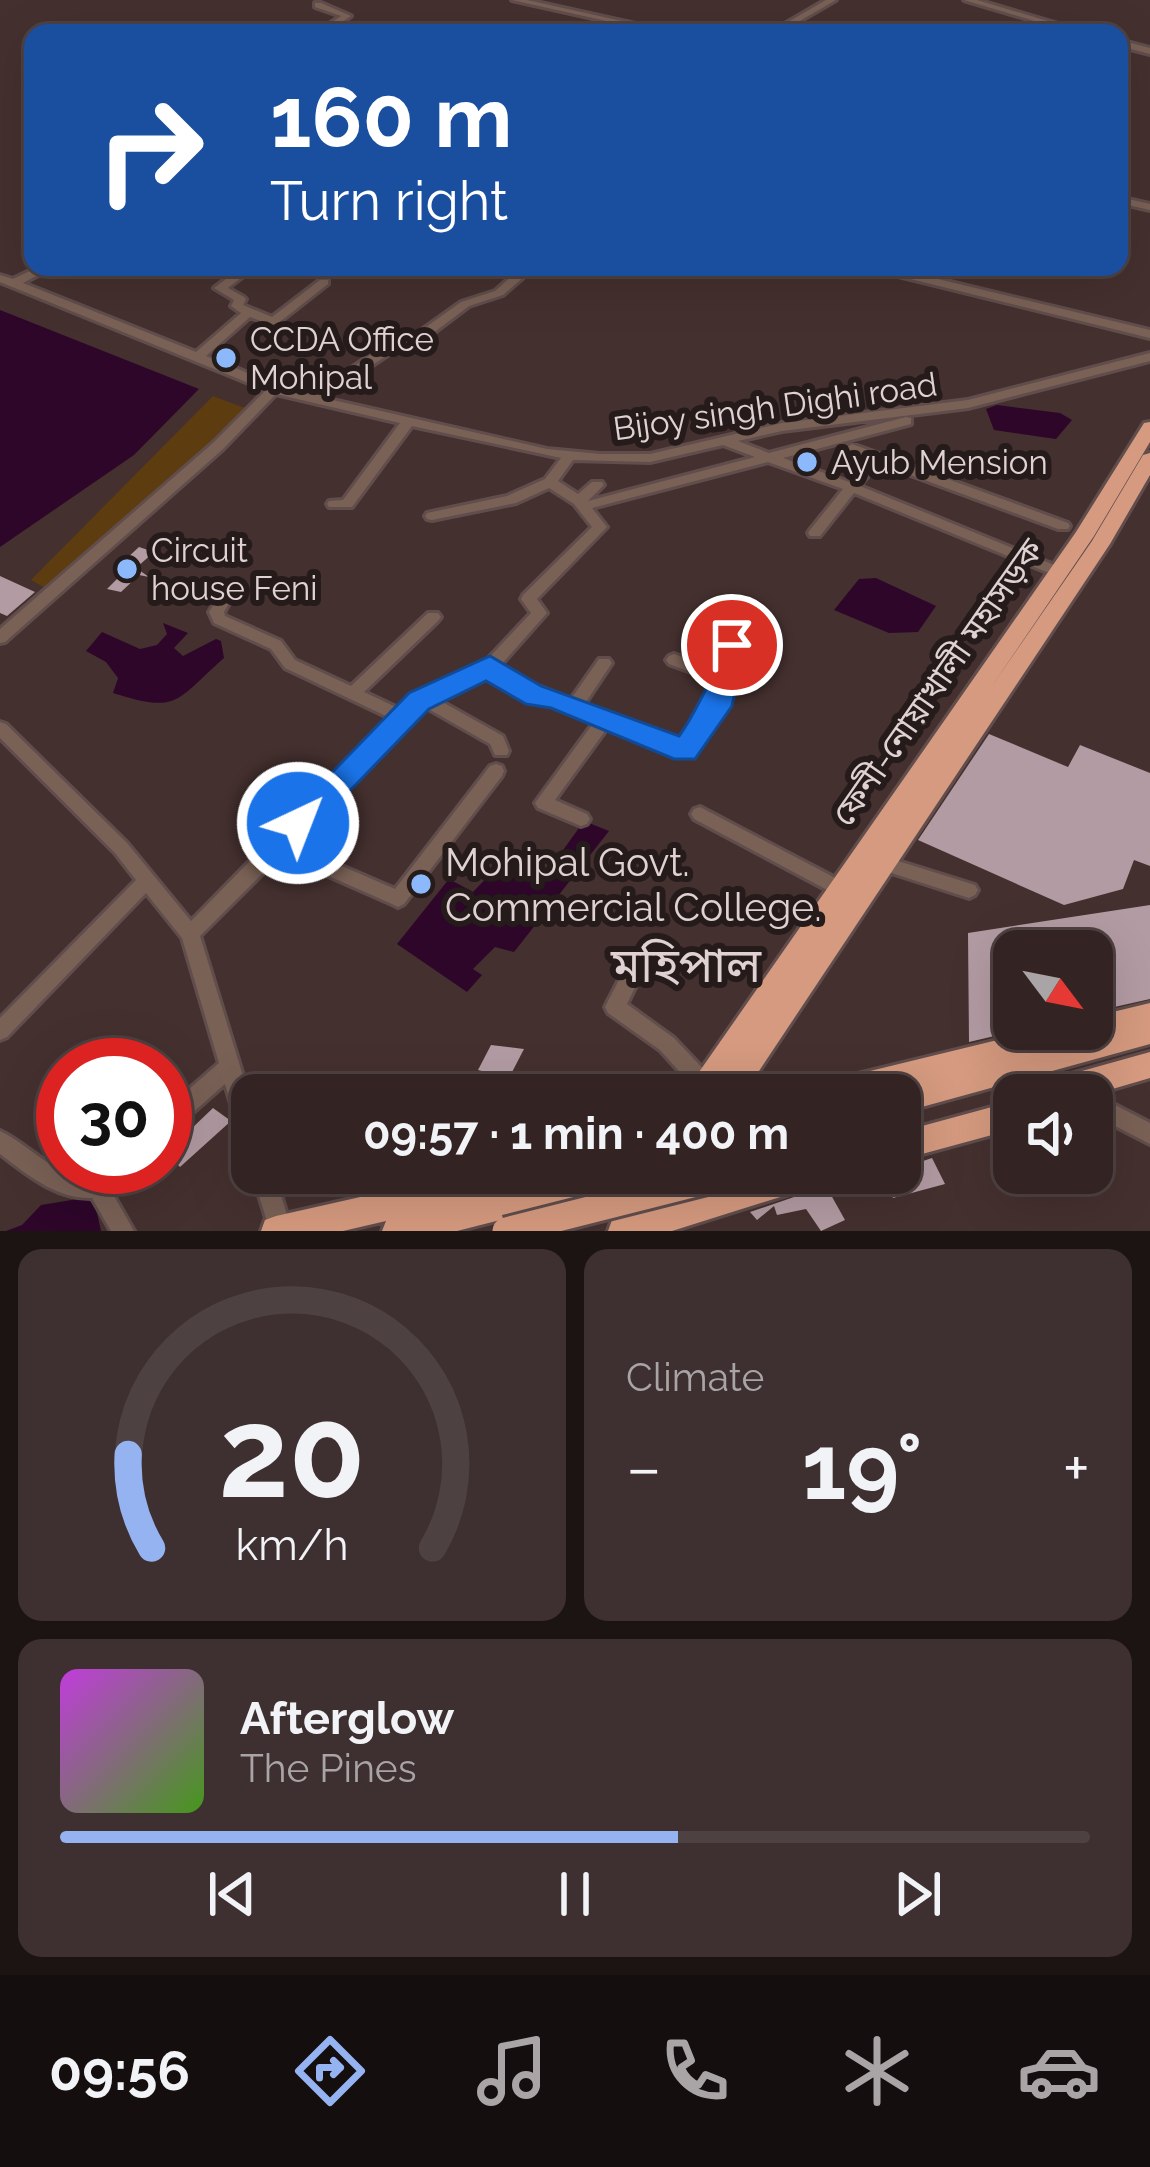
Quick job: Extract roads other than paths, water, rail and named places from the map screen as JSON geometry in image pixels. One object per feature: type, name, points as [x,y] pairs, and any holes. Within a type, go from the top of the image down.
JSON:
[{"type":"highway","name":"ফেনী-নোয়াখালী মহাসড়ক","points":[[741,1074],[870,858],[1150,427]]},
{"type":"highway","name":"ফেনী-নোয়াখালী মহাসড়ক","points":[[711,1074],[837,887],[870,858],[1100,544],[1150,460]]},
{"type":"highway","points":[[913,1074],[1150,1015]]},
{"type":"highway","points":[[921,1094],[1150,1031]]},
{"type":"highway","points":[[1113,1076],[1150,1065]]},
{"type":"highway","points":[[1113,1093],[1150,1081]]},
{"type":"highway","points":[[921,1127],[993,1108]]},
{"type":"highway","points":[[921,1140],[993,1121]]},
{"type":"highway","points":[[279,1230],[439,1194]]},
{"type":"highway","points":[[397,1231],[543,1194]]},
{"type":"highway","points":[[626,1229],[639,1194]]},
{"type":"highway","points":[[506,1231],[653,1194]]},
{"type":"highway","points":[[626,1229],[657,1194]]},
{"type":"highway","points":[[626,1229],[740,1194]]},
{"type":"street","points":[[325,0],[318,5],[347,16],[334,24]]},
{"type":"street","points":[[516,0],[629,24]]},
{"type":"street","points":[[968,0],[1052,24]]},
{"type":"street","points":[[790,24],[832,1]]},
{"type":"street","points":[[237,276],[220,288],[240,299],[237,306],[273,322],[305,304],[324,282]]},
{"type":"street","points":[[312,400],[385,351],[416,340],[465,304],[499,293],[519,276]]},
{"type":"street","points":[[911,276],[1150,334]]},
{"type":"street","name":"Bijoy singh Dighi road","points":[[6,281],[312,400],[570,455],[629,460],[782,427],[968,404],[1150,357]]},
{"type":"street","points":[[199,356],[248,312]]},
{"type":"street","points":[[2,632],[218,446],[274,389]]},
{"type":"street","points":[[581,503],[944,412]]},
{"type":"street","points":[[334,504],[346,504],[407,423]]},
{"type":"street","points":[[726,442],[1059,572]]},
{"type":"street","points":[[853,448],[1063,526]]},
{"type":"street","points":[[668,454],[685,478]]},
{"type":"street","points":[[433,517],[511,500],[550,482],[570,455]]},
{"type":"street","points":[[815,532],[875,457]]},
{"type":"street","points":[[190,934],[402,717],[423,699],[490,667],[540,613],[528,599],[600,527],[581,503],[550,482]]},
{"type":"street","points":[[581,503],[597,485]]},
{"type":"street","points":[[227,595],[216,612],[219,619],[276,645],[290,664],[402,717]]},
{"type":"street","points":[[352,694],[434,617]]},
{"type":"street","points":[[490,667],[499,677],[536,696],[575,706],[684,751],[717,706],[724,678],[745,658],[744,650],[731,641],[735,634]]},
{"type":"street","points":[[674,660],[724,678]]},
{"type":"street","points":[[575,706],[604,663]]},
{"type":"street","points":[[279,846],[398,899],[499,761],[497,740],[423,699]]},
{"type":"street","points":[[581,819],[544,802],[604,719]]},
{"type":"street","points":[[0,728],[147,880],[190,934],[231,1074]]},
{"type":"street","points":[[700,814],[837,887]]},
{"type":"street","points":[[870,858],[969,890]]},
{"type":"street","points":[[0,1031],[147,880]]},
{"type":"street","points":[[640,959],[615,1007],[667,1044],[689,1074]]},
{"type":"street","points":[[192,1100],[229,1067]]},
{"type":"street","points":[[1113,1112],[1150,1134]]},
{"type":"street","points":[[0,1141],[36,1166]]},
{"type":"street","points":[[102,1194],[123,1231]]},
{"type":"street","points":[[269,1194],[279,1230]]},
{"type":"place","name":"CCDA Office Mohipal","points":[[226,358]]},
{"type":"place","name":"Ayub Mension","points":[[807,462]]},
{"type":"place","name":"Circuit house Feni","points":[[127,569]]},
{"type":"place","name":"Mohipal Govt. Commercial College.","points":[[421,884]]},
{"type":"district","name":"মহিপাল","points":[[686,965]]}]
